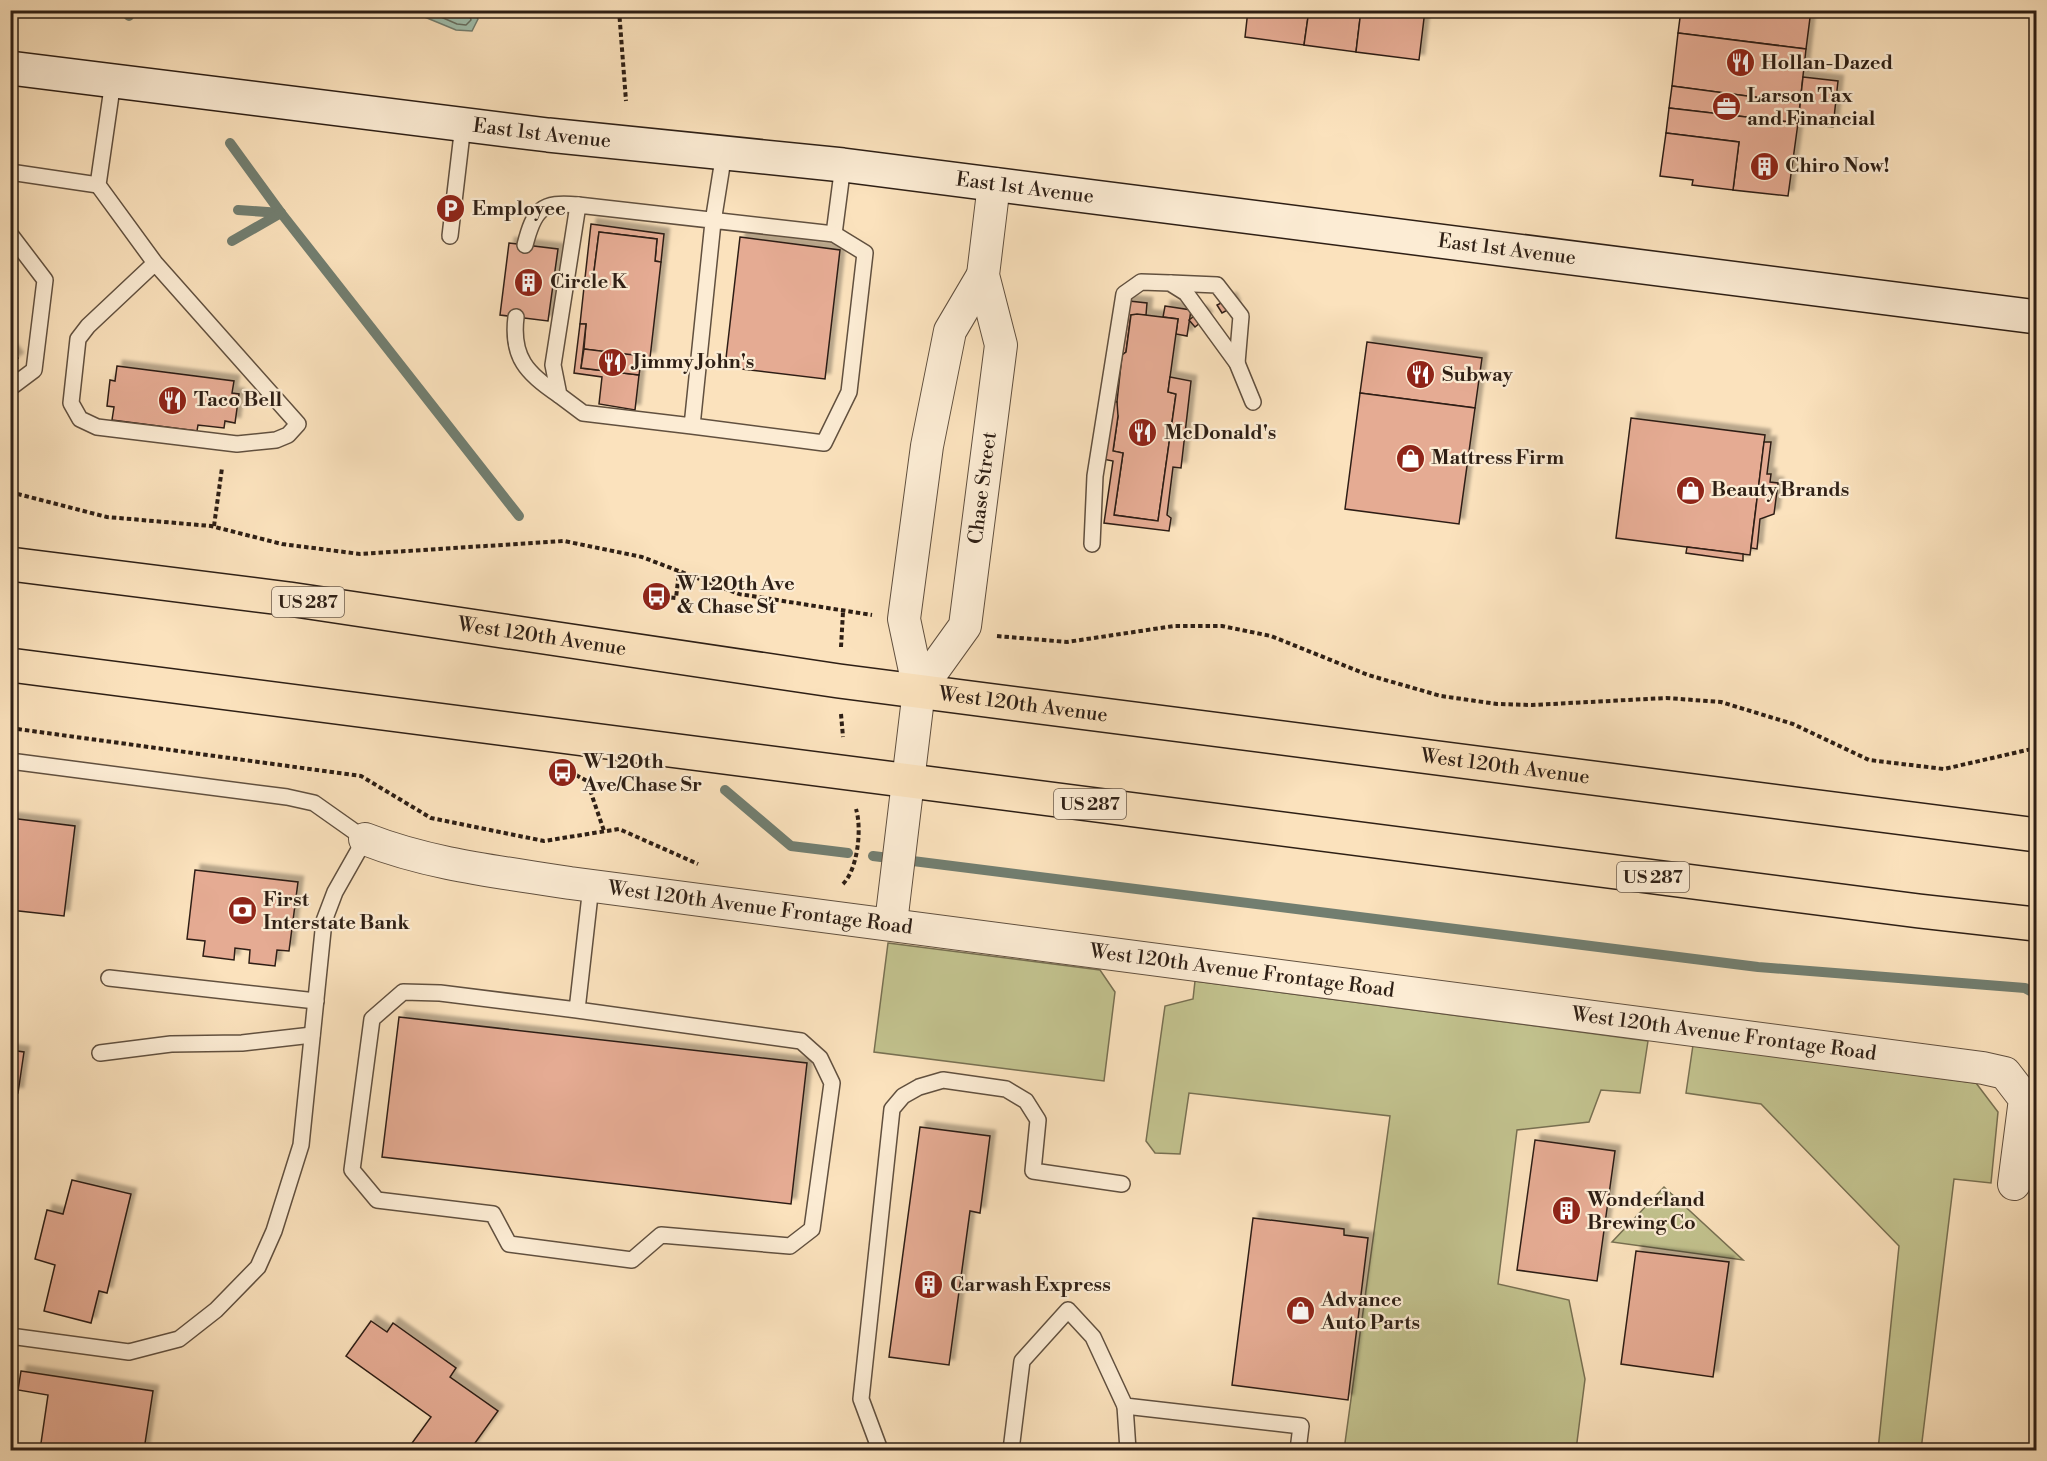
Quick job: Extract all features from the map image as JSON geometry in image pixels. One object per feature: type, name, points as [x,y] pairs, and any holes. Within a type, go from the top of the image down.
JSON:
[{"type":"main road","name":"West 120th Avenue","points":[[10,565],[301,601],[839,681],[2037,836]]},
{"type":"main road","name":"US 287","points":[[10,665],[2037,924]]},
{"type":"street","name":"East 1st Avenue","points":[[10,68],[463,125],[843,165],[2037,317]]},
{"type":"street","name":"Chase Street","points":[[919,690],[965,626],[1001,345],[983,275],[994,184]]},
{"type":"street","name":"Chase Street","points":[[891,923],[919,690],[904,619],[927,446],[950,331],[983,275]]},
{"type":"street","name":"West 120th Avenue Frontage Road","points":[[365,838],[397,851],[443,863],[591,886],[891,923],[1983,1068],[2005,1073],[2025,1098],[2014,1184]]},
{"type":"lane","points":[[112,81],[98,185],[155,263],[298,424],[288,435],[276,440],[237,444],[98,427],[80,419],[75,412],[70,393],[78,339],[88,326],[155,263]]},
{"type":"lane","points":[[450,236],[463,125]]},
{"type":"lane","points":[[692,426],[714,222],[724,153]]},
{"type":"lane","points":[[834,234],[843,165]]},
{"type":"lane","points":[[10,172],[98,185]]},
{"type":"lane","points":[[516,317],[513,339],[523,362],[537,380],[583,413],[824,443],[849,392],[865,253],[834,234],[555,202],[541,208],[531,223],[525,245]]},
{"type":"lane","points":[[559,395],[553,365],[578,205]]},
{"type":"lane","points":[[10,234],[45,280],[34,370],[10,388]]},
{"type":"lane","points":[[1092,544],[1095,476],[1124,294],[1141,282],[1217,285],[1241,316],[1237,363]]},
{"type":"lane","points":[[1170,283],[1186,293],[1237,363],[1253,402]]},
{"type":"lane","points":[[10,761],[287,797],[314,803],[365,838],[334,892],[324,921],[301,1144],[274,1232],[258,1267],[216,1310],[179,1339],[129,1352],[10,1336]]},
{"type":"lane","points":[[577,1010],[591,886]]},
{"type":"lane","points":[[109,978],[316,1001]]},
{"type":"lane","points":[[403,993],[440,993],[577,1010],[801,1041],[820,1058],[832,1083],[812,1229],[790,1246],[661,1235],[632,1260],[509,1245],[493,1214],[376,1200],[352,1170],[372,1019],[403,993]]},
{"type":"lane","points":[[100,1053],[171,1044],[242,1043],[312,1035]]},
{"type":"lane","points":[[880,1450],[861,1399],[891,1109],[903,1096],[920,1087],[943,1080],[1006,1089],[1026,1101],[1038,1120],[1033,1171],[1122,1184]]},
{"type":"lane","points":[[1011,1450],[1022,1361],[1068,1310],[1093,1337],[1125,1406],[1128,1450]]},
{"type":"lane","points":[[1125,1406],[1301,1426],[1298,1450]]},
{"type":"path","points":[[620,10],[626,101]]},
{"type":"path","points":[[214,526],[223,463]]},
{"type":"path","points":[[10,492],[107,517],[214,526],[282,544],[360,554],[564,541],[642,557],[739,594],[843,612],[904,619]]},
{"type":"path","points":[[656,596],[676,598],[679,571]]},
{"type":"path","points":[[835,885],[845,883],[853,863],[860,821],[845,773],[839,681],[843,612]]},
{"type":"path","points":[[961,632],[1067,642],[1174,626],[1222,626],[1271,636],[1368,675],[1441,696],[1509,704],[1666,698],[1721,702],[1793,724],[1869,760],[1944,769],[2037,748]]},
{"type":"path","points":[[10,728],[361,776],[431,818],[544,840],[619,829],[699,865]]},
{"type":"path","points":[[570,774],[587,781],[604,831]]},
{"type":"green space","points":[[888,943],[1100,970],[1115,992],[1104,1081],[874,1052]]},
{"type":"green space","points":[[1195,981],[1648,1041],[1640,1093],[1601,1090],[1589,1122],[1517,1130],[1498,1284],[1569,1300],[1585,1379],[1576,1450],[1344,1450],[1390,1116],[1189,1093],[1180,1154],[1155,1153],[1146,1141],[1165,1006],[1193,999]]},
{"type":"green space","points":[[1693,1045],[1976,1083],[1998,1112],[1991,1183],[1954,1179],[1921,1450],[1878,1450],[1899,1246],[1761,1104],[1686,1093]]},
{"type":"green space","points":[[1664,1187],[1743,1260],[1612,1242]]},
{"type":"water","points":[[410,11],[473,11],[478,19],[472,31],[456,30]]},
{"type":"building","points":[[1248,10],[1309,10],[1304,45],[1245,37]]},
{"type":"building","points":[[1309,10],[1361,10],[1356,52],[1304,45]]},
{"type":"building","points":[[1361,10],[1425,10],[1419,60],[1356,52]]},
{"type":"building","points":[[1681,10],[1811,10],[1806,49],[1678,33]]},
{"type":"building","name":"Hollan-Dazed","points":[[1678,33],[1806,49],[1800,103],[1672,86]]},
{"type":"building","points":[[1803,77],[1838,81],[1833,127],[1798,123]]},
{"type":"building","points":[[1672,86],[1800,103],[1798,123],[1669,108]]},
{"type":"building","name":"Chiro Now!","points":[[1669,108],[1798,123],[1788,196],[1733,190],[1739,142],[1666,133]]},
{"type":"building","points":[[1666,133],[1739,142],[1733,190],[1692,185],[1693,180],[1660,176]]},
{"type":"building","points":[[591,224],[664,234],[661,262],[655,261],[657,239],[599,232],[593,279],[585,278]]},
{"type":"building","name":"Circle K","points":[[599,232],[657,239],[655,261],[661,262],[650,358],[584,349],[586,324],[580,324],[585,278],[593,279]]},
{"type":"building","points":[[740,237],[840,250],[825,379],[725,367]]},
{"type":"building","name":"Circle K","points":[[509,243],[558,249],[548,321],[500,315]]},
{"type":"building","points":[[1231,298],[1235,306],[1222,313],[1217,305]]},
{"type":"building","points":[[1120,300],[1147,303],[1146,315],[1131,315],[1126,352],[1122,355],[1121,365],[1112,363]]},
{"type":"building","points":[[1165,306],[1191,310],[1187,336],[1176,334],[1178,319],[1163,317]]},
{"type":"building","points":[[1201,311],[1207,317],[1195,327],[1189,320]]},
{"type":"building","name":"McDonald's","points":[[1131,315],[1178,319],[1168,392],[1176,394],[1158,521],[1114,515],[1123,453],[1113,451],[1122,355],[1126,352]]},
{"type":"building","points":[[580,324],[586,324],[581,368],[639,375],[635,410],[599,404],[602,377],[574,373]]},
{"type":"building","name":"Subway","points":[[1367,342],[1482,358],[1475,408],[1360,393]]},
{"type":"building","points":[[10,348],[18,358],[10,364]]},
{"type":"building","name":"Jimmy John's","points":[[584,349],[642,356],[639,375],[581,368]]},
{"type":"building","name":"Taco Bell","points":[[117,366],[234,381],[232,393],[239,394],[235,423],[225,421],[224,428],[198,425],[197,431],[112,420],[114,407],[107,406],[110,380],[115,381]]},
{"type":"building","points":[[1170,377],[1191,381],[1181,468],[1173,467],[1167,515],[1171,518],[1169,531],[1104,523],[1113,461],[1098,458],[1107,401],[1117,402],[1118,416],[1113,451],[1123,453],[1114,515],[1158,521],[1176,394],[1168,392]]},
{"type":"building","name":"Mattress Firm","points":[[1360,393],[1475,408],[1459,524],[1345,509]]},
{"type":"building","name":"Beauty Brands","points":[[1631,418],[1765,435],[1750,555],[1616,538]]},
{"type":"building","points":[[1764,442],[1771,442],[1767,474],[1771,474],[1770,482],[1778,483],[1774,514],[1760,519],[1757,549],[1751,548]]},
{"type":"building","points":[[1687,547],[1743,554],[1743,561],[1686,553]]},
{"type":"building","points":[[10,818],[75,826],[64,916],[10,910]]},
{"type":"building","name":"First Interstate Bank","points":[[195,870],[298,882],[289,951],[277,950],[275,966],[249,963],[250,950],[235,948],[234,960],[203,956],[205,941],[187,939]]},
{"type":"building","points":[[399,1017],[807,1063],[791,1204],[382,1157]]},
{"type":"building","points":[[10,1050],[24,1052],[18,1093],[10,1092]]},
{"type":"building","name":"Carwash Express","points":[[920,1127],[990,1136],[980,1213],[970,1211],[949,1365],[889,1357]]},
{"type":"building","name":"Wonderland Brewing Co","points":[[1535,1140],[1615,1151],[1597,1281],[1517,1270]]},
{"type":"building","points":[[72,1180],[131,1194],[107,1293],[99,1291],[91,1323],[44,1311],[55,1265],[35,1259],[47,1210],[63,1214]]},
{"type":"building","name":"Advance Auto Parts","points":[[1253,1218],[1344,1229],[1344,1235],[1368,1238],[1348,1400],[1232,1385]]},
{"type":"building","points":[[1636,1251],[1729,1262],[1713,1377],[1621,1364]]},
{"type":"building","points":[[371,1321],[387,1332],[393,1323],[456,1368],[450,1377],[498,1411],[470,1450],[407,1450],[431,1417],[346,1356]]},
{"type":"building","points":[[21,1371],[153,1391],[144,1450],[40,1450],[48,1395],[18,1390]]},
{"type":"waterway","points":[[123,10],[129,16]]},
{"type":"waterway","points":[[230,143],[281,213],[519,516]]},
{"type":"waterway","points":[[238,210],[281,213]]},
{"type":"waterway","points":[[232,241],[281,213]]},
{"type":"waterway","points":[[725,790],[791,846],[848,853]]},
{"type":"waterway","points":[[873,856],[1758,967],[2025,988],[2036,994]]},
{"type":"place","name":"Hollan-Dazed","points":[[1740,63]]},
{"type":"place","name":"Larson Tax and Financial","points":[[1726,107]]},
{"type":"place","name":"Chiro Now!","points":[[1764,166]]},
{"type":"place","name":"Employee","points":[[451,209]]},
{"type":"place","name":"Circle K","points":[[529,282]]},
{"type":"place","name":"Jimmy John's","points":[[612,362]]},
{"type":"place","name":"Subway","points":[[1421,375]]},
{"type":"place","name":"Taco Bell","points":[[173,400]]},
{"type":"place","name":"McDonald's","points":[[1143,433]]},
{"type":"place","name":"Mattress Firm","points":[[1410,458]]},
{"type":"place","name":"Beauty Brands","points":[[1690,490]]},
{"type":"place","name":"W 120th Ave & Chase St","points":[[656,596]]},
{"type":"place","name":"W 120th Ave/Chase Sr","points":[[562,773]]},
{"type":"place","name":"First Interstate Bank","points":[[242,911]]},
{"type":"place","name":"Wonderland Brewing Co","points":[[1566,1211]]},
{"type":"place","name":"Carwash Express","points":[[929,1285]]},
{"type":"place","name":"Advance Auto Parts","points":[[1300,1311]]}]
